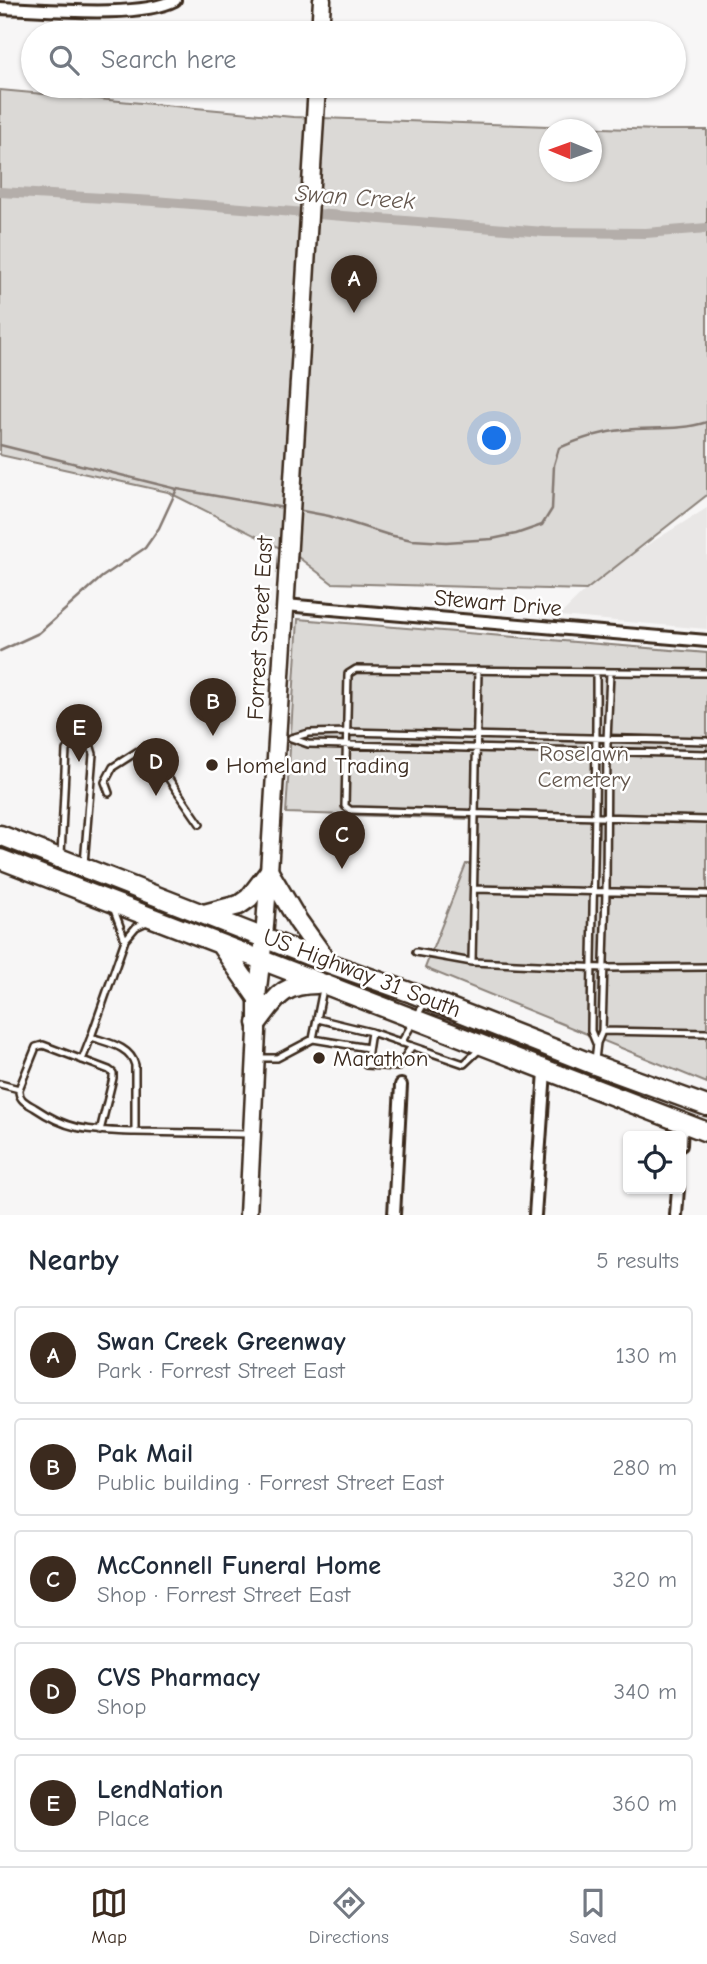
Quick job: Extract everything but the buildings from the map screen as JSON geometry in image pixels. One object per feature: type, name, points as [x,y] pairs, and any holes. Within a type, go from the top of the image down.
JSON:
[{"type":"main road","name":"US Highway 31 South","points":[[0,835],[328,963],[707,1106]]},
{"type":"main road","name":"US Highway 31 South","points":[[0,859],[707,1132]]},
{"type":"main road","points":[[204,914],[239,905],[250,898],[269,872],[298,921],[328,963]]},
{"type":"main road","points":[[220,944],[257,997]]},
{"type":"main road","points":[[257,1023],[277,996],[288,989],[300,984],[322,985]]},
{"type":"street","points":[[0,8],[112,11],[146,8],[175,0]]},
{"type":"street","points":[[321,21],[322,0]]},
{"type":"street","name":"Forrest Street East","points":[[248,1215],[257,997],[284,738],[288,545],[316,98]]},
{"type":"street","name":"Stewart Drive","points":[[285,605],[707,641]]},
{"type":"street","points":[[535,1215],[545,1071]]},
{"type":"street","points":[[394,1215],[401,1085]]},
{"type":"street","points":[[682,1124],[682,1131]]},
{"type":"street","points":[[676,1215],[678,1194]]},
{"type":"lane","points":[[707,673],[356,669],[348,674],[345,806],[350,810],[707,820]]},
{"type":"lane","points":[[472,962],[478,670]]},
{"type":"lane","points":[[596,673],[591,1031],[597,1043]]},
{"type":"lane","points":[[593,1089],[597,1043],[602,1031],[610,673]]},
{"type":"lane","points":[[284,738],[309,733],[348,733],[707,741]]},
{"type":"lane","points":[[284,738],[308,744],[707,754]]},
{"type":"lane","points":[[60,858],[66,750],[73,743],[90,744],[93,754],[84,867]]},
{"type":"lane","points":[[109,793],[106,782],[113,767],[146,746],[200,824]]},
{"type":"lane","points":[[114,879],[108,901],[125,940]]},
{"type":"lane","points":[[474,889],[707,894]]},
{"type":"lane","points":[[82,1060],[125,940],[136,927],[155,919]]},
{"type":"lane","points":[[416,952],[472,962],[603,968],[707,967]]},
{"type":"lane","points":[[313,1039],[322,985]]},
{"type":"lane","points":[[401,1042],[427,999]]},
{"type":"lane","points":[[318,1019],[371,1032],[464,1064],[482,1047]]},
{"type":"lane","points":[[591,1031],[707,1033]]},
{"type":"lane","points":[[371,1032],[366,1065],[398,1067],[412,1046]]},
{"type":"lane","points":[[91,1037],[127,1050],[133,1056],[135,1132]]},
{"type":"lane","points":[[256,1058],[277,1058],[313,1039],[368,1048]]},
{"type":"lane","points":[[100,1131],[113,1073],[43,1045],[36,1047],[19,1095],[21,1099],[62,1124],[100,1131],[252,1134]]},
{"type":"lane","points":[[0,1084],[19,1089]]},
{"type":"shaded area","points":[[707,508],[707,629],[559,616],[605,571]]},
{"type":"green space","points":[[0,90],[21,92],[21,98],[87,98],[293,117],[539,126],[539,182],[602,182],[602,128],[707,130],[707,495],[586,590],[332,583],[298,557],[168,492],[0,455]]},
{"type":"green space","name":"Roselawn Cemetery","points":[[298,619],[707,653],[707,1083],[425,968],[466,864],[471,864],[473,819],[286,813]]},
{"type":"waterway","name":"Swan Creek","points":[[0,192],[154,201],[544,232],[646,233],[707,228]]},
{"type":"waterway","points":[[297,510],[329,516],[412,540],[446,542],[492,539],[516,534],[542,525],[552,509],[554,465],[559,448],[606,432],[686,427],[707,422]]},
{"type":"waterway","points":[[0,445],[177,489],[284,508]]},
{"type":"waterway","points":[[0,651],[39,633],[102,577],[145,548],[159,528],[177,489]]},
{"type":"place","name":"Swan Creek Greenway","points":[[354,313]]},
{"type":"place","name":"Pak Mail","points":[[213,736]]},
{"type":"place","name":"LendNation","points":[[79,762]]},
{"type":"place","name":"Homeland Trading","points":[[212,765]]},
{"type":"place","name":"CVS Pharmacy","points":[[156,796]]},
{"type":"place","name":"McConnell Funeral Home","points":[[342,869]]},
{"type":"place","name":"Marathon","points":[[319,1058]]}]
